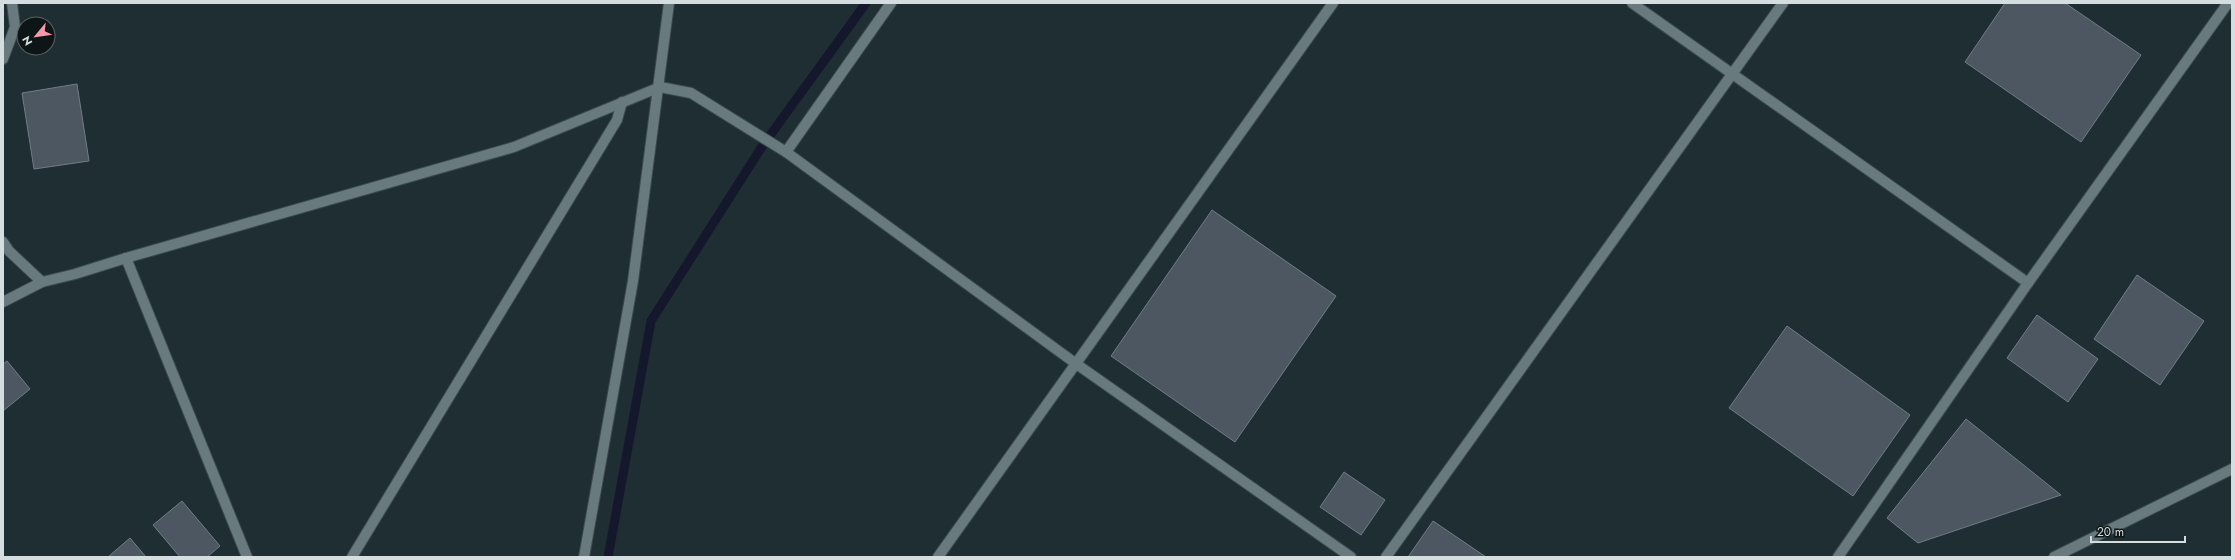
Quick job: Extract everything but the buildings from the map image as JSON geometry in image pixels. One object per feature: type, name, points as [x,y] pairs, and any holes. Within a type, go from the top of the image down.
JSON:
[{"type":"street","points":[[3,59],[15,27],[12,3]]},
{"type":"street","points":[[584,557],[633,281],[660,87],[669,3]]},
{"type":"street","points":[[786,152],[891,3]]},
{"type":"street","points":[[938,557],[1333,3]]},
{"type":"street","points":[[1632,3],[2028,283]]},
{"type":"street","points":[[1386,557],[1783,3]]},
{"type":"street","points":[[1838,557],[2028,283],[2228,3]]},
{"type":"street","points":[[3,302],[42,282],[75,274],[514,147],[660,87],[692,93],[786,152],[1075,363],[1351,557]]},
{"type":"street","points":[[352,557],[617,120],[622,102]]},
{"type":"street","points":[[3,242],[9,251],[42,282]]},
{"type":"street","points":[[126,258],[247,557]]},
{"type":"street","points":[[2054,557],[2232,469]]},
{"type":"waterway","points":[[608,557],[651,321],[763,145],[866,3]]}]
